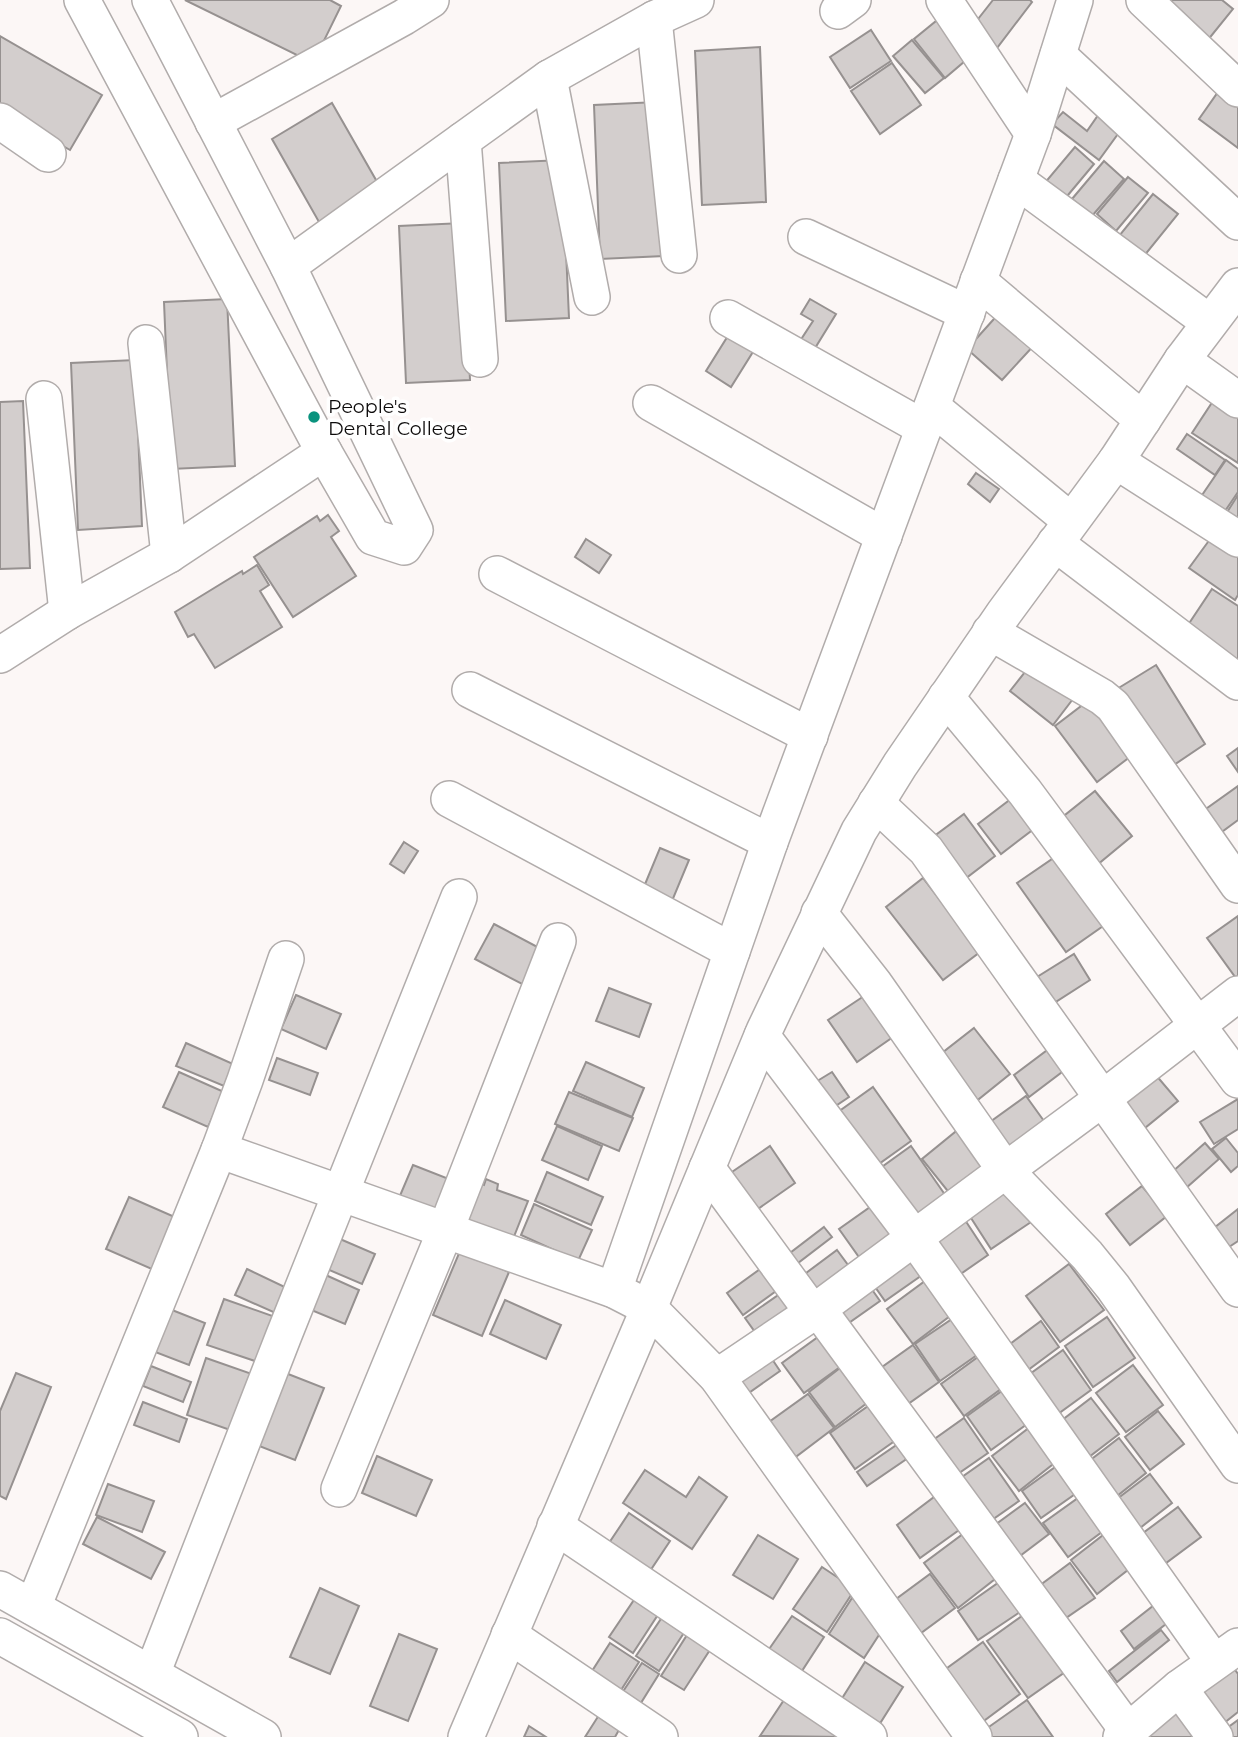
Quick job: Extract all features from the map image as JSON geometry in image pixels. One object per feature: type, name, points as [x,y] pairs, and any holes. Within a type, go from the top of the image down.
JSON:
[{"type":"street","points":[[82,0],[324,452],[373,537],[404,547],[415,530],[288,265],[150,0]]},
{"type":"street","points":[[374,0],[418,9]]},
{"type":"street","points":[[288,265],[550,78],[654,19],[696,0]]},
{"type":"street","points":[[944,0],[1033,134]]},
{"type":"street","points":[[614,1290],[770,842],[1033,134],[1075,0]]},
{"type":"street","points":[[1144,0],[1238,89]]},
{"type":"street","points":[[213,122],[418,9]]},
{"type":"street","points":[[654,19],[679,256]]},
{"type":"street","points":[[1058,55],[1238,222]]},
{"type":"street","points":[[550,78],[592,297]]},
{"type":"street","points":[[0,121],[48,154]]},
{"type":"street","points":[[463,140],[480,359]]},
{"type":"street","points":[[1016,180],[1209,321]]},
{"type":"street","points":[[806,237],[972,297],[1143,420]]},
{"type":"street","points":[[466,1737],[762,1036],[859,831],[990,632],[1116,461],[1209,321],[1238,286]]},
{"type":"street","points":[[729,318],[928,418],[1238,682]]},
{"type":"street","points":[[146,343],[169,555]]},
{"type":"street","points":[[1182,360],[1238,400]]},
{"type":"street","points":[[44,399],[67,612]]},
{"type":"street","points":[[651,403],[884,536]]},
{"type":"street","points":[[0,655],[67,612],[169,555],[324,452]]},
{"type":"street","points":[[1116,461],[1238,539]]},
{"type":"street","points":[[497,574],[810,736]]},
{"type":"street","points":[[990,632],[1113,706],[1238,885]]},
{"type":"street","points":[[470,690],[770,842]]},
{"type":"street","points":[[946,697],[1025,792],[1238,1080]]},
{"type":"street","points":[[449,799],[732,951]]},
{"type":"street","points":[[876,803],[926,850],[1238,1289]]},
{"type":"street","points":[[152,1674],[459,897]]},
{"type":"street","points":[[819,913],[874,983],[1005,1170],[1087,1255],[1113,1287],[1238,1465]]},
{"type":"street","points":[[339,1489],[446,1229],[558,941]]},
{"type":"street","points":[[33,1608],[219,1150],[286,959]]},
{"type":"street","points":[[717,1377],[816,1311],[1102,1099],[1238,994]]},
{"type":"street","points":[[707,1168],[816,1311],[1124,1734],[1179,1688],[1226,1654],[762,1036]]},
{"type":"street","points":[[219,1150],[614,1290],[649,1308],[717,1377],[974,1737]]},
{"type":"street","points":[[555,1527],[869,1737]]},
{"type":"street","points":[[0,1589],[263,1737]]},
{"type":"street","points":[[509,1635],[660,1737]]},
{"type":"street","points":[[0,1636],[180,1737]]},
{"type":"street","points":[[1179,1688],[1215,1737]]},
{"type":"building","points":[[185,0],[330,0],[341,6],[313,63]]},
{"type":"building","points":[[993,0],[1032,2],[997,48],[971,28]]},
{"type":"building","points":[[1172,0],[1222,0],[1233,9],[1203,46],[1161,13]]},
{"type":"building","points":[[941,17],[972,55],[945,78],[914,39]]},
{"type":"building","points":[[871,30],[891,61],[850,88],[830,57]]},
{"type":"building","points":[[0,36],[102,95],[70,150],[0,110]]},
{"type":"building","points":[[912,40],[944,78],[925,93],[893,56]]},
{"type":"building","points":[[760,47],[766,202],[702,205],[695,51]]},
{"type":"building","points":[[892,63],[921,105],[880,134],[851,91]]},
{"type":"building","points":[[1218,92],[1238,106],[1238,148],[1199,119]]},
{"type":"building","points":[[657,102],[664,256],[600,259],[594,105]]},
{"type":"building","points":[[332,103],[380,187],[319,222],[272,139]]},
{"type":"building","points":[[1101,111],[1123,127],[1099,160],[1052,124],[1063,112],[1087,131]]},
{"type":"building","points":[[1075,147],[1094,164],[1063,201],[1043,185]]},
{"type":"building","points":[[562,160],[569,318],[506,321],[499,163]]},
{"type":"building","points":[[1104,161],[1124,179],[1092,216],[1072,199]]},
{"type":"building","points":[[1128,177],[1148,193],[1116,231],[1097,214]]},
{"type":"building","points":[[1153,194],[1178,214],[1144,256],[1119,236]]},
{"type":"building","points":[[463,223],[470,380],[406,383],[399,226]]},
{"type":"building","points":[[227,299],[235,466],[171,469],[164,302]]},
{"type":"building","points":[[810,299],[836,314],[812,353],[798,344],[813,321],[801,314]]},
{"type":"building","points":[[1002,310],[1037,342],[1002,380],[967,349]]},
{"type":"building","points":[[731,331],[756,347],[731,387],[706,371]]},
{"type":"building","points":[[135,360],[142,526],[78,530],[71,363]]},
{"type":"building","points":[[1217,395],[1238,409],[1238,463],[1192,433]]},
{"type":"building","points":[[23,401],[30,568],[0,569],[0,402]]},
{"type":"building","points":[[1187,434],[1225,460],[1215,475],[1177,449]]},
{"type":"building","points":[[1226,460],[1238,469],[1238,492],[1221,517],[1198,501]]},
{"type":"building","points":[[976,473],[999,489],[990,502],[968,484]]},
{"type":"building","points":[[1238,495],[1238,527],[1224,517]]},
{"type":"building","points":[[328,515],[339,531],[331,537],[356,576],[293,617],[254,557],[317,516],[320,521]]},
{"type":"building","points":[[1216,531],[1238,546],[1238,595],[1235,600],[1189,568]]},
{"type":"building","points":[[586,539],[611,555],[599,573],[575,557]]},
{"type":"building","points":[[257,565],[269,585],[260,591],[282,627],[215,668],[194,634],[188,637],[175,612],[242,571],[243,574]]},
{"type":"building","points":[[1212,589],[1238,606],[1238,663],[1186,628]]},
{"type":"building","points":[[1033,662],[1076,695],[1053,725],[1010,691]]},
{"type":"building","points":[[1156,665],[1205,744],[1168,769],[1117,689]]},
{"type":"building","points":[[1093,697],[1135,753],[1097,782],[1055,726]]},
{"type":"building","points":[[1238,748],[1238,772],[1227,756]]},
{"type":"building","points":[[1238,786],[1238,820],[1219,834],[1203,811]]},
{"type":"building","points":[[1095,791],[1132,836],[1097,865],[1060,819]]},
{"type":"building","points":[[1020,792],[1043,822],[1001,854],[978,824]]},
{"type":"building","points":[[964,814],[995,856],[961,882],[929,840]]},
{"type":"building","points":[[404,842],[418,851],[404,873],[390,864]]},
{"type":"building","points":[[660,848],[689,860],[672,901],[643,889]]},
{"type":"building","points":[[1058,855],[1106,924],[1066,952],[1017,883]]},
{"type":"building","points":[[923,878],[980,952],[943,980],[886,907]]},
{"type":"building","points":[[1238,916],[1238,981],[1207,938]]},
{"type":"building","points":[[494,924],[543,950],[524,985],[475,959]]},
{"type":"building","points":[[1074,954],[1090,980],[1054,1003],[1037,977]]},
{"type":"building","points":[[609,988],[651,1004],[639,1037],[596,1021]]},
{"type":"building","points":[[296,995],[341,1014],[326,1049],[281,1029]]},
{"type":"building","points":[[864,996],[893,1037],[857,1062],[828,1020]]},
{"type":"building","points":[[974,1028],[1010,1074],[969,1107],[933,1060]]},
{"type":"building","points":[[186,1043],[233,1064],[224,1086],[176,1066]]},
{"type":"building","points":[[1054,1045],[1070,1066],[1029,1097],[1014,1075]]},
{"type":"building","points":[[277,1058],[318,1073],[310,1095],[269,1080]]},
{"type":"building","points":[[586,1062],[644,1088],[632,1117],[573,1091]]},
{"type":"building","points":[[179,1072],[224,1092],[208,1127],[163,1107]]},
{"type":"building","points":[[832,1072],[849,1097],[831,1109],[814,1083]]},
{"type":"building","points":[[1155,1074],[1178,1101],[1140,1132],[1118,1105]]},
{"type":"building","points":[[873,1087],[911,1141],[876,1166],[838,1112]]},
{"type":"building","points":[[569,1092],[633,1118],[619,1151],[555,1124]]},
{"type":"building","points":[[1026,1096],[1049,1128],[1014,1154],[990,1122]]},
{"type":"building","points":[[1238,1099],[1238,1129],[1214,1144],[1200,1122]]},
{"type":"building","points":[[557,1126],[602,1146],[588,1180],[542,1160]]},
{"type":"building","points":[[960,1128],[993,1169],[955,1200],[922,1159]]},
{"type":"building","points":[[1226,1138],[1238,1153],[1238,1166],[1231,1172],[1212,1149]]},
{"type":"building","points":[[1205,1143],[1219,1159],[1186,1188],[1172,1172]]},
{"type":"building","points":[[770,1146],[795,1183],[755,1211],[729,1174]]},
{"type":"building","points":[[911,1146],[948,1199],[916,1222],[879,1169]]},
{"type":"building","points":[[413,1165],[454,1181],[440,1215],[399,1198]]},
{"type":"building","points":[[547,1172],[603,1197],[591,1225],[535,1201]]},
{"type":"building","points":[[1005,1176],[1034,1220],[991,1249],[962,1204]]},
{"type":"building","points":[[470,1179],[484,1185],[486,1179],[498,1184],[497,1190],[528,1201],[513,1239],[455,1217]]},
{"type":"building","points":[[1142,1186],[1167,1216],[1130,1245],[1106,1214]]},
{"type":"building","points":[[129,1197],[177,1218],[154,1270],[106,1249]]},
{"type":"building","points":[[534,1204],[592,1230],[578,1261],[521,1235]]},
{"type":"building","points":[[873,1205],[900,1242],[866,1267],[839,1229]]},
{"type":"building","points":[[1238,1209],[1238,1241],[1229,1247],[1214,1228]]},
{"type":"building","points":[[963,1217],[988,1255],[952,1280],[926,1242]]},
{"type":"building","points":[[824,1227],[832,1237],[798,1263],[790,1253]]},
{"type":"building","points":[[333,1236],[375,1254],[362,1284],[320,1266]]},
{"type":"building","points":[[907,1247],[925,1273],[885,1301],[866,1274]]},
{"type":"building","points":[[837,1250],[854,1273],[818,1299],[802,1276]]},
{"type":"building","points":[[460,1251],[509,1272],[482,1336],[433,1315]]},
{"type":"building","points":[[767,1264],[783,1286],[743,1315],[727,1293]]},
{"type":"building","points":[[1069,1264],[1104,1310],[1060,1342],[1026,1296]]},
{"type":"building","points":[[247,1269],[291,1290],[280,1315],[235,1295]]},
{"type":"building","points":[[319,1272],[359,1290],[345,1324],[304,1307]]},
{"type":"building","points":[[866,1281],[880,1301],[843,1327],[829,1307]]},
{"type":"building","points":[[925,1281],[950,1316],[913,1344],[887,1309]]},
{"type":"building","points":[[787,1289],[801,1310],[760,1339],[745,1318]]},
{"type":"building","points":[[224,1299],[281,1319],[264,1364],[207,1345]]},
{"type":"building","points":[[505,1300],[561,1325],[546,1359],[490,1334]]},
{"type":"building","points":[[167,1308],[205,1323],[189,1365],[150,1350]]},
{"type":"building","points":[[1107,1317],[1135,1358],[1093,1387],[1065,1346]]},
{"type":"building","points":[[952,1319],[977,1355],[940,1381],[915,1344]]},
{"type":"building","points":[[1041,1321],[1059,1347],[1020,1376],[1002,1350]]},
{"type":"building","points":[[818,1337],[840,1367],[804,1393],[782,1363]]},
{"type":"building","points":[[913,1345],[939,1382],[901,1409],[875,1372]]},
{"type":"building","points":[[764,1347],[780,1371],[743,1397],[727,1374]]},
{"type":"building","points":[[1063,1350],[1091,1390],[1051,1419],[1023,1379]]},
{"type":"building","points":[[982,1354],[1005,1386],[964,1416],[941,1384]]},
{"type":"building","points":[[206,1358],[252,1374],[233,1431],[187,1415]]},
{"type":"building","points":[[1133,1365],[1163,1405],[1126,1432],[1096,1393]]},
{"type":"building","points":[[151,1366],[191,1382],[183,1402],[143,1386]]},
{"type":"building","points":[[840,1368],[867,1403],[835,1427],[809,1392]]},
{"type":"building","points":[[283,1372],[324,1388],[295,1460],[254,1444]]},
{"type":"building","points":[[16,1373],[51,1387],[6,1499],[0,1496],[0,1411]]},
{"type":"building","points":[[1006,1388],[1030,1422],[991,1450],[967,1416]]},
{"type":"building","points":[[808,1394],[834,1428],[789,1462],[762,1427]]},
{"type":"building","points":[[1091,1398],[1119,1434],[1085,1460],[1057,1424]]},
{"type":"building","points":[[143,1402],[187,1419],[179,1442],[134,1425]]},
{"type":"building","points":[[871,1404],[896,1440],[855,1469],[830,1433]]},
{"type":"building","points":[[1158,1411],[1184,1444],[1150,1470],[1125,1437]]},
{"type":"building","points":[[964,1418],[988,1453],[949,1480],[926,1445]]},
{"type":"building","points":[[1030,1427],[1057,1461],[1019,1491],[992,1456]]},
{"type":"building","points":[[1119,1438],[1146,1473],[1112,1500],[1084,1465]]},
{"type":"building","points":[[898,1444],[908,1458],[867,1486],[857,1472]]},
{"type":"building","points":[[377,1456],[432,1480],[416,1516],[362,1493]]},
{"type":"building","points":[[989,1458],[1019,1501],[982,1527],[952,1484]]},
{"type":"building","points":[[1058,1465],[1078,1492],[1041,1518],[1022,1491]]},
{"type":"building","points":[[645,1470],[686,1497],[699,1477],[727,1497],[692,1549],[623,1503]]},
{"type":"building","points":[[1150,1474],[1172,1503],[1140,1528],[1117,1499]]},
{"type":"building","points":[[108,1484],[154,1501],[142,1532],[96,1515]]},
{"type":"building","points":[[942,1491],[966,1525],[920,1558],[897,1525]]},
{"type":"building","points":[[1085,1493],[1110,1526],[1068,1557],[1043,1523]]},
{"type":"building","points":[[1025,1503],[1049,1534],[1012,1562],[988,1530]]},
{"type":"building","points":[[1178,1507],[1201,1537],[1162,1566],[1139,1536]]},
{"type":"building","points":[[629,1513],[670,1541],[650,1571],[609,1543]]},
{"type":"building","points":[[97,1517],[165,1552],[151,1579],[83,1544]]},
{"type":"building","points":[[971,1528],[1004,1572],[958,1608],[924,1563]]},
{"type":"building","points":[[1107,1532],[1133,1566],[1097,1594],[1071,1560]]},
{"type":"building","points":[[758,1535],[798,1559],[773,1599],[733,1575]]},
{"type":"building","points":[[1070,1563],[1095,1598],[1063,1620],[1039,1586]]},
{"type":"building","points":[[822,1567],[855,1589],[827,1632],[793,1609]]},
{"type":"building","points":[[930,1574],[955,1608],[917,1636],[892,1602]]},
{"type":"building","points":[[1005,1578],[1026,1608],[978,1640],[958,1611]]},
{"type":"building","points":[[320,1588],[359,1606],[330,1674],[290,1657]]},
{"type":"building","points":[[640,1591],[663,1607],[633,1653],[609,1637]]},
{"type":"building","points":[[852,1598],[888,1621],[864,1658],[829,1634]]},
{"type":"building","points":[[1158,1602],[1171,1620],[1134,1649],[1121,1631]]},
{"type":"building","points":[[669,1607],[691,1622],[659,1671],[636,1656]]},
{"type":"building","points":[[1026,1613],[1068,1670],[1028,1698],[987,1641]]},
{"type":"building","points":[[792,1616],[824,1637],[798,1677],[765,1655]]},
{"type":"building","points":[[694,1624],[717,1639],[684,1690],[661,1676]]},
{"type":"building","points":[[1161,1630],[1169,1640],[1117,1682],[1109,1671]]},
{"type":"building","points":[[399,1634],[437,1649],[408,1721],[370,1706]]},
{"type":"building","points":[[983,1642],[1020,1694],[981,1723],[943,1671]]},
{"type":"building","points":[[610,1643],[639,1662],[614,1701],[585,1682]]},
{"type":"building","points":[[1227,1659],[1238,1674],[1238,1712],[1219,1727],[1189,1688]]},
{"type":"building","points":[[865,1662],[903,1687],[879,1725],[841,1700]]},
{"type":"building","points":[[642,1663],[659,1674],[634,1714],[616,1702]]},
{"type":"building","points":[[786,1697],[847,1737],[760,1736]]},
{"type":"building","points":[[1179,1699],[1200,1737],[1147,1737]]},
{"type":"building","points":[[1027,1700],[1053,1737],[991,1737],[986,1729]]},
{"type":"building","points":[[599,1715],[620,1728],[615,1737],[585,1737]]},
{"type":"building","points":[[1238,1720],[1238,1737],[1228,1737],[1223,1731]]},
{"type":"building","points":[[529,1726],[546,1737],[524,1737]]},
{"type":"place","name":"People's Dental College","points":[[314,417]]}]
